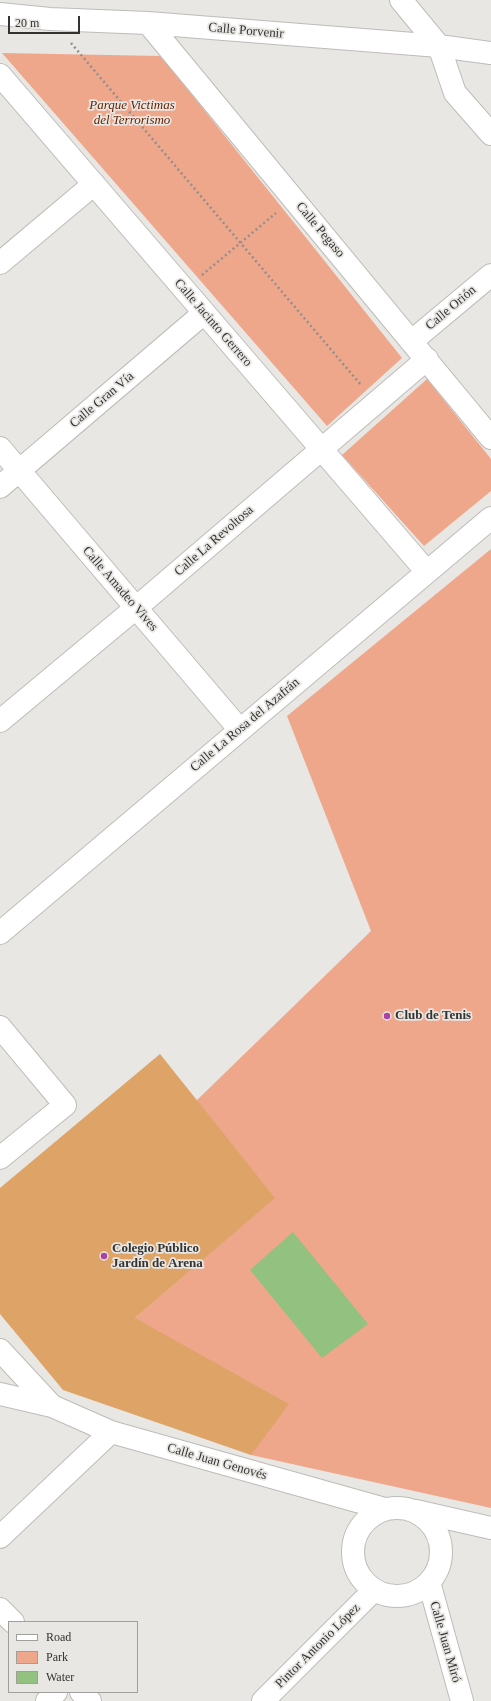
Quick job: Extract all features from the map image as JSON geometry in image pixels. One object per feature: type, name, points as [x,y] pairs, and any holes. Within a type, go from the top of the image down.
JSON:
[{"type":"street","points":[[401,0],[439,46],[455,93],[491,134]]},
{"type":"street","name":"Calle Porvenir","points":[[0,14],[50,19],[148,22],[439,46],[491,53]]},
{"type":"street","name":"Calle Pegaso","points":[[148,22],[491,438]]},
{"type":"street","name":"Calle Jacinto Gerrero","points":[[0,75],[427,572]]},
{"type":"street","points":[[0,262],[94,184]]},
{"type":"street","name":"Calle Orión","points":[[412,341],[491,275]]},
{"type":"street","name":"Calle Gran Vía","points":[[0,487],[204,313]]},
{"type":"street","name":"Calle La Revoltosa","points":[[0,721],[137,607],[427,359]]},
{"type":"street","name":"Calle Amadeo Vives","points":[[0,448],[137,607],[240,730]]},
{"type":"street","name":"Calle La Rosa del Azafrán","points":[[0,933],[491,518]]},
{"type":"street","points":[[0,1027],[65,1105],[0,1158]]},
{"type":"street","points":[[0,1350],[52,1406]]},
{"type":"street","points":[[0,1394],[52,1406]]},
{"type":"street","name":"Calle Juan Genovés","points":[[52,1406],[111,1432],[385,1509]]},
{"type":"street","points":[[0,1537],[111,1432]]},
{"type":"street","points":[[411,1510],[432,1524],[438,1535],[441,1548],[440,1560],[436,1572],[429,1582],[417,1591],[403,1596],[388,1595],[374,1590],[364,1582],[356,1571],[353,1559],[353,1546],[356,1533],[373,1514],[385,1509],[398,1508],[411,1510],[491,1528]]},
{"type":"street","name":"Calle Juan Miró","points":[[429,1582],[462,1701]]},
{"type":"street","name":"Pintor Antonio López","points":[[263,1701],[374,1590]]},
{"type":"street","points":[[0,1609],[12,1621]]},
{"type":"street","points":[[47,1701],[55,1693]]},
{"type":"street","points":[[82,1693],[90,1701]]},
{"type":"path","points":[[50,19],[376,402]]},
{"type":"path","points":[[184,290],[293,198]]},
{"type":"green space","name":"Parque Victimas del Terrorismo","points":[[2,53],[161,56],[402,358],[327,426]]},
{"type":"green space","points":[[427,379],[491,459],[491,491],[424,546],[342,455]]},
{"type":"green space","name":"Club de Tenis","points":[[491,549],[491,1508],[251,1455],[135,1318],[274,1198],[196,1101],[371,931],[287,716]]},
{"type":"water","points":[[293,1232],[368,1324],[322,1358],[250,1270]]},
{"type":"building","name":"Colegio Público Jardín de Arena","points":[[160,1054],[275,1198],[135,1318],[289,1404],[251,1455],[63,1390],[0,1314],[0,1188]]},
{"type":"place","name":"Club de Tenis","points":[[387,1016]]},
{"type":"place","name":"Colegio Público Jardín de Arena","points":[[104,1256]]}]
